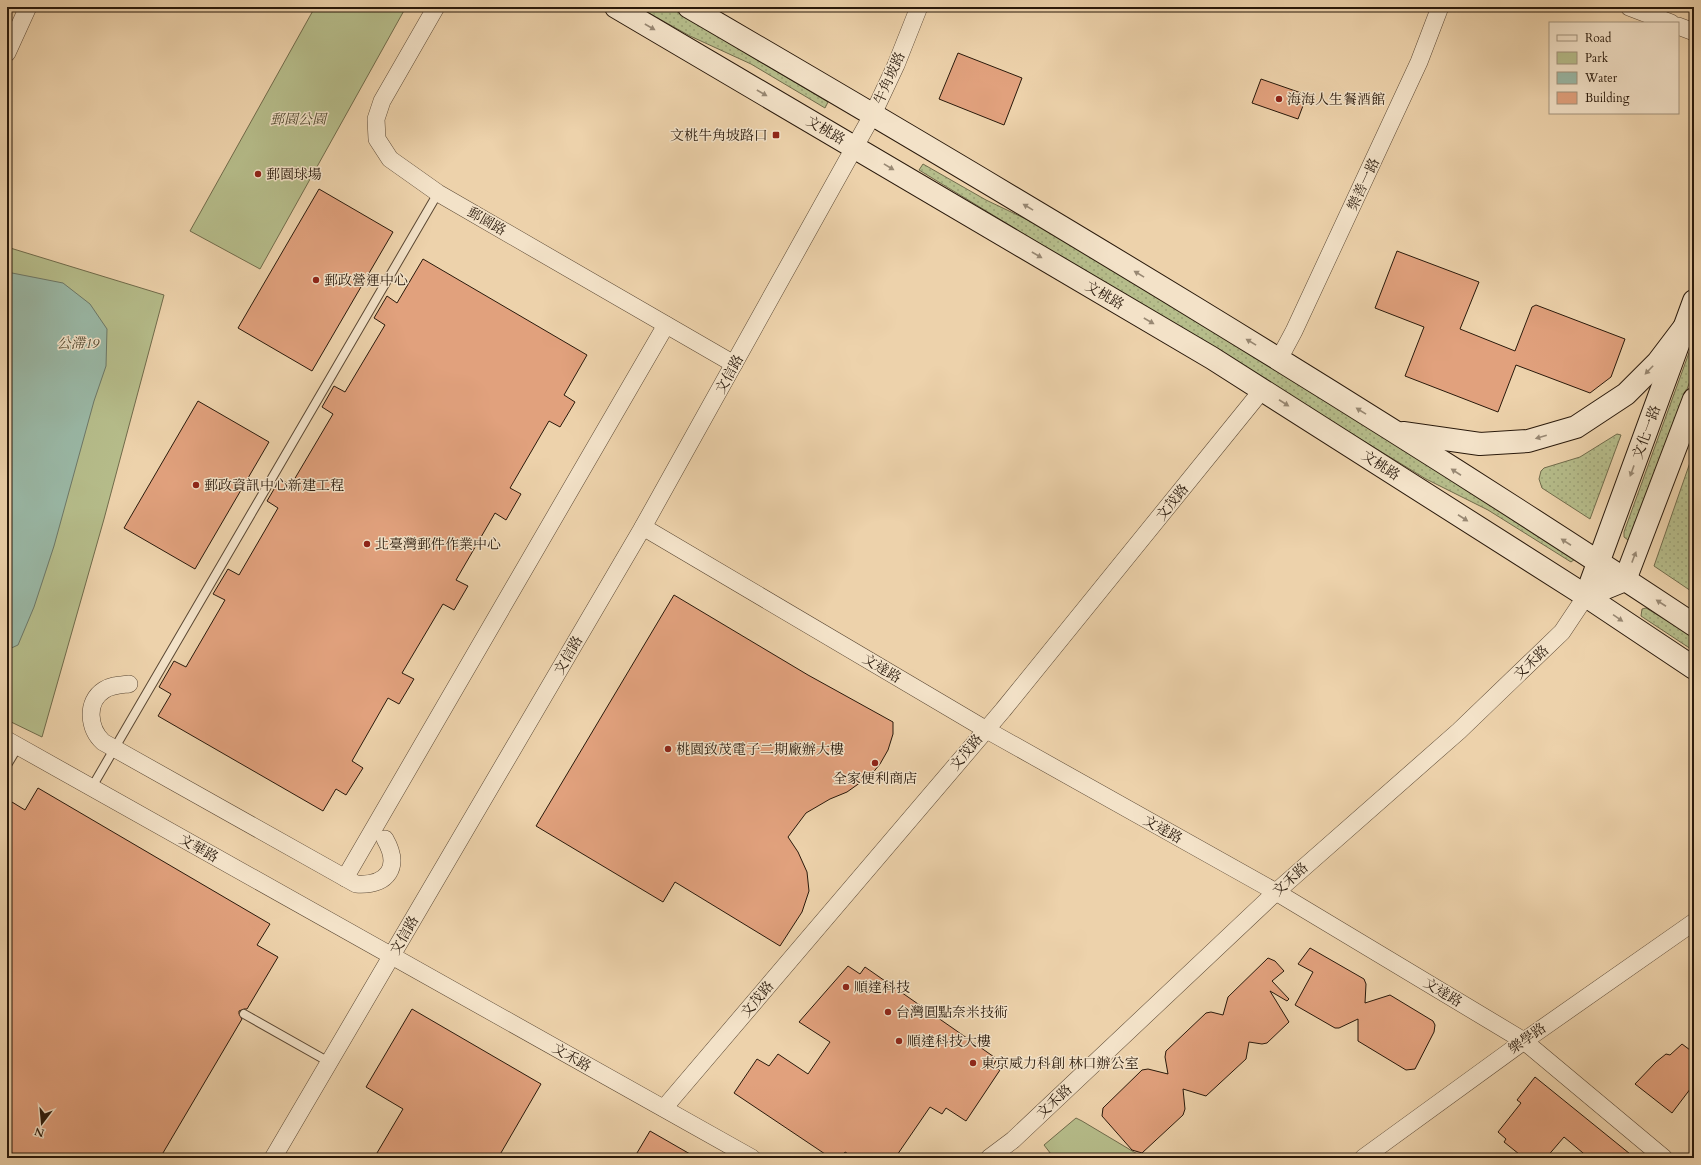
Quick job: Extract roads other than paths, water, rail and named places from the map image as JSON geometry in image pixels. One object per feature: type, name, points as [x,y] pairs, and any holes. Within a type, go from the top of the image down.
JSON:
[{"type":"street","points":[[7,53],[28,7]]},
{"type":"street","name":"郵園路","points":[[436,7],[382,101],[376,119],[377,140],[390,160],[438,193],[734,364]]},
{"type":"street","name":"文桃路","points":[[616,7],[1263,389],[1586,596]]},
{"type":"street","name":"牛角坡路","points":[[855,148],[873,114],[919,7]]},
{"type":"street","name":"樂善一路","points":[[1279,359],[1294,331],[1419,62],[1440,7]]},
{"type":"street","points":[[1629,7],[1668,22]]},
{"type":"street","points":[[699,10],[1279,359],[1694,625]]},
{"type":"street","points":[[1679,26],[1694,32]]},
{"type":"street","name":"文信路","points":[[273,1158],[643,527],[855,148]]},
{"type":"street","name":"文化一路","points":[[1586,596],[1694,301]]},
{"type":"street","points":[[345,878],[666,325]]},
{"type":"street","points":[[1394,432],[1480,444],[1528,441],[1576,427],[1626,394],[1658,362],[1683,329]]},
{"type":"street","name":"文茂路","points":[[664,1108],[985,729],[1263,389]]},
{"type":"street","points":[[1586,596],[1625,580],[1694,399]]},
{"type":"street","name":"文達路","points":[[643,527],[985,729],[1276,892],[1524,1041],[1664,1158]]},
{"type":"street","points":[[1586,596],[1694,668]]},
{"type":"street","name":"文禾路","points":[[989,1158],[1013,1140],[1276,892],[1459,731],[1562,632],[1586,596]]},
{"type":"street","points":[[128,684],[116,685],[103,690],[96,700],[92,710],[91,720],[97,736],[114,748],[356,884],[367,884],[380,881],[388,873],[393,864],[391,850],[385,839]]},
{"type":"street","name":"文華路","points":[[13,742],[392,955]]},
{"type":"street","name":"樂學路","points":[[1363,1158],[1524,1041],[1693,924]]},
{"type":"street","name":"文禾路","points":[[392,955],[752,1158]]},
{"type":"lane","points":[[92,787],[438,193]]},
{"type":"lane","points":[[7,765],[13,742]]},
{"type":"lane","points":[[244,1014],[329,1062]]},
{"type":"water","points":[[7,272],[63,283],[90,304],[107,329],[106,366],[94,401],[54,546],[34,607],[18,645],[7,650]]},
{"type":"place","name":"海海人生餐酒館","points":[[1279,99]]},
{"type":"place","name":"文桃牛角坡路口","points":[[776,135]]},
{"type":"place","name":"郵園球場","points":[[258,174]]},
{"type":"place","name":"郵政營運中心","points":[[316,280]]},
{"type":"place","name":"郵政資訊中心新建工程","points":[[196,485]]},
{"type":"place","name":"北臺灣郵件作業中心","points":[[367,544]]},
{"type":"place","name":"桃園致茂電子二期廠辦大樓","points":[[668,749]]},
{"type":"place","name":"全家便利商店","points":[[875,763]]},
{"type":"place","name":"順達科技","points":[[846,987]]},
{"type":"place","name":"台灣圓點奈米技術","points":[[888,1012]]},
{"type":"place","name":"順達科技大樓","points":[[899,1041]]},
{"type":"place","name":"東京威力科創 林口辦公室","points":[[973,1063]]},
{"type":"park label","name":"郵園公園","points":[[298,119]]},
{"type":"park label","name":"公滯19","points":[[78,343]]}]
